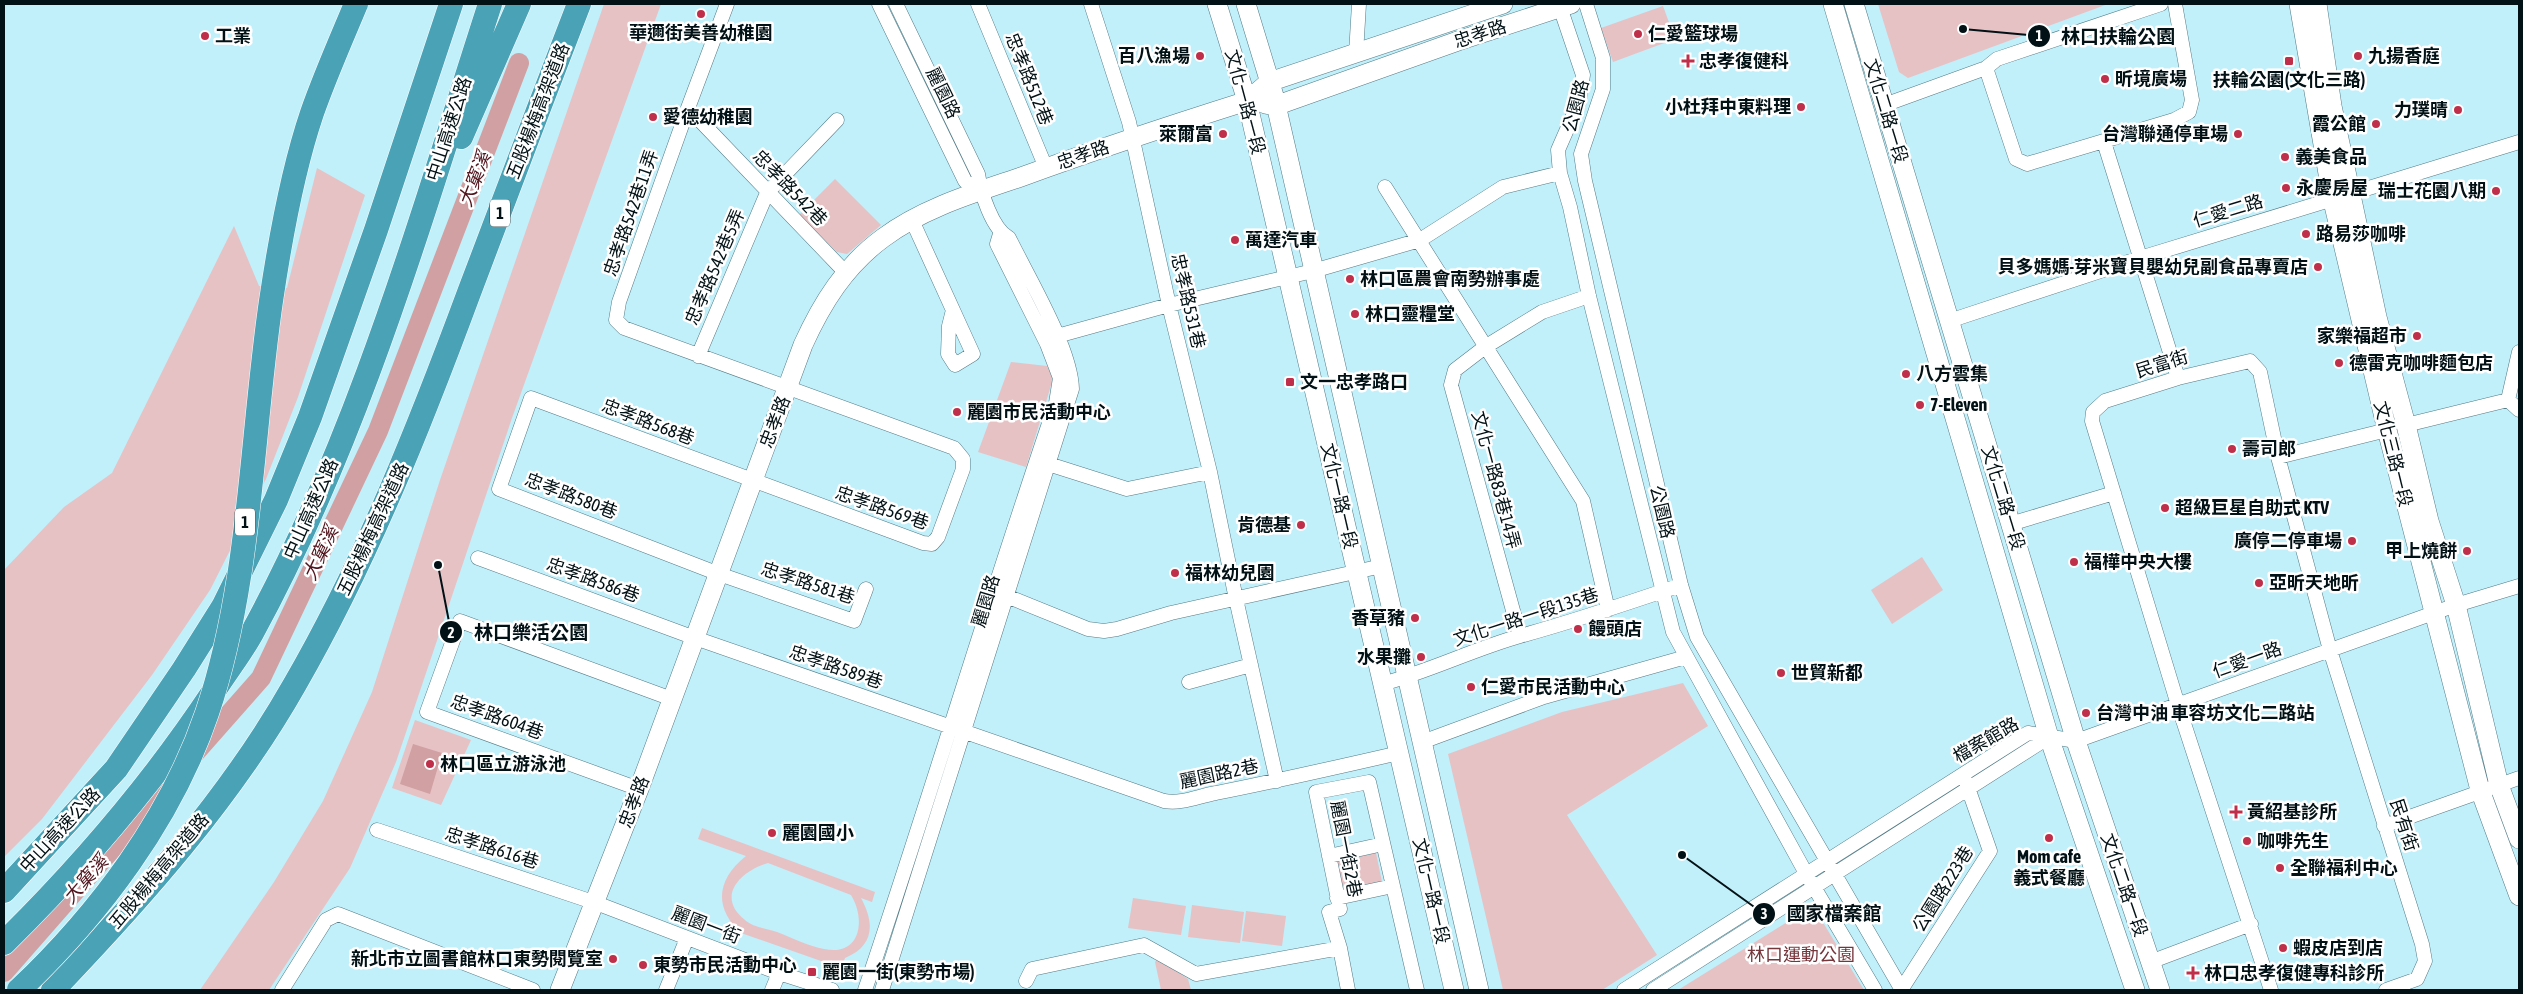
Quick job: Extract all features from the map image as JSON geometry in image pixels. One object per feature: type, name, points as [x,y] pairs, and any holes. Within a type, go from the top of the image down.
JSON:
[{"type":"highway","name":"五股楊梅高架道路","points":[[20,990],[60,952],[129,863],[177,781],[206,715],[221,665],[240,564],[271,300],[288,205],[312,115],[356,4]]},
{"type":"highway","points":[[376,230],[387,156],[435,4]]},
{"type":"highway","name":"中山高速公路","points":[[4,891],[116,769],[184,669],[223,607],[276,500],[310,417],[376,230],[451,4]]},
{"type":"highway","name":"中山高速公路","points":[[4,943],[70,874],[177,747],[251,635],[308,521],[345,433],[406,263],[490,4]]},
{"type":"highway","points":[[406,263],[519,4]]},
{"type":"highway","name":"五股楊梅高架道路","points":[[53,990],[149,886],[197,826],[295,686],[338,606],[421,422],[578,4]]},
{"type":"street","points":[[688,108],[727,4]]},
{"type":"street","name":"麗園路","points":[[879,4],[964,182],[981,191]]},
{"type":"street","name":"麗園路","points":[[882,990],[1007,597],[1043,463],[1060,378],[1048,344],[997,244],[1000,234],[981,191],[978,174],[896,4]]},
{"type":"street","name":"忠孝路512巷","points":[[978,4],[1046,168]]},
{"type":"street","points":[[1091,4],[1129,122],[1132,138]]},
{"type":"street","name":"文化一路一段","points":[[1217,4],[1247,101],[1454,990]]},
{"type":"street","name":"文化一路一段","points":[[1246,4],[1269,82],[1314,271],[1479,990]]},
{"type":"street","points":[[1356,54],[1359,4]]},
{"type":"street","name":"忠孝路","points":[[560,990],[596,903],[639,789],[803,345],[817,314],[846,272],[882,239],[911,218],[981,191],[1132,138],[1247,101],[1269,82],[1503,4]]},
{"type":"street","name":"公園路","points":[[1586,4],[1604,58],[1603,89],[1581,154],[1586,185],[1681,585],[1697,637],[1902,990]]},
{"type":"street","name":"文化二路一段","points":[[1833,4],[2049,737],[2136,990]]},
{"type":"street","name":"文化二路一段","points":[[1854,4],[2076,741],[2160,990]]},
{"type":"street","points":[[1884,105],[1986,68],[1997,59],[2161,4]]},
{"type":"street","points":[[1986,68],[2016,159],[2027,164],[2174,120],[2189,112],[2192,100],[2175,4]]},
{"type":"street","name":"文化三路一段","points":[[2305,4],[2332,106],[2377,317],[2406,425],[2428,521],[2456,605],[2499,785],[2519,839]]},
{"type":"street","name":"文化三路一段","points":[[2305,4],[2332,198],[2386,430],[2480,790],[2519,896]]},
{"type":"street","name":"忠孝路","points":[[1247,101],[1275,106],[1564,5]]},
{"type":"street","name":"公園路","points":[[1564,5],[1583,75],[1579,102],[1558,150],[1560,174],[1662,592],[1678,643],[1806,874],[1875,990]]},
{"type":"street","points":[[1583,75],[1603,69]]},
{"type":"street","name":"忠孝路542巷","points":[[688,108],[767,193],[846,272]]},
{"type":"street","name":"忠孝路542巷11弄","points":[[624,328],[616,320],[619,302],[688,108]]},
{"type":"street","points":[[767,193],[837,120]]},
{"type":"street","name":"忠孝路531巷","points":[[1132,138],[1169,305],[1210,472],[1236,599],[1277,781]]},
{"type":"street","points":[[2104,142],[2178,378]]},
{"type":"street","name":"仁愛二路","points":[[1949,321],[2140,258],[2519,142]]},
{"type":"street","points":[[1057,336],[1169,305],[1314,271],[1420,240],[1503,187],[1560,174]]},
{"type":"street","points":[[1565,190],[1586,185]]},
{"type":"street","points":[[1385,187],[1420,240],[1582,502],[1608,610]]},
{"type":"street","name":"忠孝路542巷5弄","points":[[698,356],[767,193]]},
{"type":"street","points":[[911,218],[953,310]]},
{"type":"street","name":"麗園路","points":[[865,990],[993,592],[1072,389],[1072,372],[1057,336],[1009,238],[1000,234]]},
{"type":"street","name":"文化一路83巷14弄","points":[[1520,636],[1450,385],[1455,370],[1485,347],[1542,312],[1589,296]]},
{"type":"street","name":"忠孝路569巷","points":[[624,328],[954,448],[963,459],[963,470],[938,538],[932,544],[922,544],[752,482]]},
{"type":"street","points":[[2508,400],[2519,352]]},
{"type":"street","name":"民富街","points":[[2178,704],[2092,420],[2094,412],[2105,401],[2178,378],[2250,361],[2260,372],[2278,457],[2330,650]]},
{"type":"street","points":[[1614,390],[1633,384]]},
{"type":"street","name":"忠孝路568巷","points":[[531,398],[752,482]]},
{"type":"street","name":"忠孝路580巷","points":[[531,398],[499,489],[719,574]]},
{"type":"street","points":[[2406,425],[2508,400]]},
{"type":"street","points":[[2508,400],[2519,410]]},
{"type":"street","points":[[2278,457],[2386,430]]},
{"type":"street","points":[[1043,463],[1127,489],[1210,472]]},
{"type":"street","points":[[2010,524],[2114,493]]},
{"type":"street","name":"忠孝路586巷","points":[[478,558],[695,638]]},
{"type":"street","points":[[993,592],[1088,629],[1104,631],[1356,570],[1382,566]]},
{"type":"street","name":"忠孝路581巷","points":[[719,574],[854,621],[866,589]]},
{"type":"street","name":"文化一路一段135巷","points":[[1382,684],[1407,677],[1520,636],[1608,610],[1681,585]]},
{"type":"street","name":"仁愛一路","points":[[2049,737],[2076,741],[2456,605],[2519,586]]},
{"type":"street","name":"忠孝路604巷","points":[[639,789],[427,712],[460,621],[672,698]]},
{"type":"street","points":[[1678,643],[1697,637]]},
{"type":"street","name":"忠孝路589巷","points":[[695,638],[965,731]]},
{"type":"street","name":"民有街","points":[[2330,650],[2422,944],[2425,961],[2417,979],[2386,990]]},
{"type":"street","points":[[1422,742],[1544,697],[1686,657]]},
{"type":"street","points":[[1189,682],[1251,665]]},
{"type":"street","points":[[2178,704],[2271,990]]},
{"type":"street","name":"麗園路2巷","points":[[965,731],[1164,801],[1178,803],[1208,794],[1277,781],[1399,752]]},
{"type":"street","name":"檔案館路","points":[[1624,990],[2028,733],[2049,737]]},
{"type":"street","name":"檔案館路","points":[[1653,990],[2049,737]]},
{"type":"street","name":"公園路223巷","points":[[1902,990],[1990,851],[1963,774]]},
{"type":"street","points":[[2384,826],[2480,790],[2519,778]]},
{"type":"street","name":"麗園一街2巷","points":[[1348,990],[1340,948],[1329,912],[1340,909],[1316,792],[1369,782],[1418,990]]},
{"type":"street","name":"忠孝路616巷","points":[[377,830],[596,903]]},
{"type":"street","points":[[1329,856],[1383,844]]},
{"type":"street","points":[[1337,898],[1393,886]]},
{"type":"street","name":"麗園一街","points":[[596,903],[779,973],[832,990]]},
{"type":"street","points":[[282,990],[326,920],[338,914],[533,990]]},
{"type":"street","points":[[2150,962],[2251,924]]},
{"type":"street","points":[[666,990],[687,938]]},
{"type":"street","points":[[1026,987],[1032,969],[1144,945],[1196,974],[1340,948]]},
{"type":"street","points":[[772,990],[779,973]]},
{"type":"green space","points":[[604,4],[661,4],[512,418],[396,762],[350,868],[269,990],[200,990],[274,882],[323,801],[372,692],[440,480]]},
{"type":"green space","points":[[1878,4],[2108,4],[1908,78],[1899,72]]},
{"type":"green space","name":"仁愛籃球場","points":[[1663,6],[1675,39],[1613,62],[1601,28]]},
{"type":"green space","points":[[317,168],[365,195],[298,397],[266,479],[210,590],[152,675],[42,819],[4,857],[4,570],[64,507],[112,473],[234,226],[259,286],[287,288]]},
{"type":"green space","points":[[835,179],[881,225],[847,254],[837,252],[799,215]]},
{"type":"green space","points":[[1011,362],[1047,366],[1053,379],[1026,467],[978,452]]},
{"type":"green space","points":[[1922,557],[1943,590],[1892,624],[1871,590]]},
{"type":"green space","points":[[1683,683],[1708,726],[1567,815],[1657,955],[1602,990],[1503,990],[1448,754],[1562,712]]},
{"type":"green space","name":"林口區立游泳池","points":[[415,720],[471,740],[441,805],[392,788]]},
{"type":"green space","points":[[702,828],[875,892],[872,902],[861,898],[866,908],[870,925],[866,941],[855,953],[845,958],[841,968],[741,933],[726,913],[722,893],[729,874],[746,856],[698,839]],"holes":[[[768,863],[851,895],[858,915],[859,925],[857,934],[853,942],[846,947],[836,950],[812,946],[777,932],[760,928],[745,920],[736,911],[732,902],[735,885],[741,878]]]},
{"type":"green space","points":[[1376,853],[1382,882],[1341,892],[1334,862]]},
{"type":"green space","points":[[1133,898],[1186,906],[1181,935],[1128,928]]},
{"type":"green space","points":[[1192,905],[1244,912],[1240,943],[1188,937]]},
{"type":"green space","name":"林口運動公園","points":[[1813,906],[1864,990],[1678,990]]},
{"type":"green space","points":[[1246,911],[1286,916],[1282,946],[1242,941]]},
{"type":"green space","points":[[1158,958],[1188,979],[1191,990],[1161,990],[1155,962]]},
{"type":"shaded area","points":[[413,744],[442,753],[430,794],[400,784]]},
{"type":"waterway","name":"大窠溪","points":[[194,754],[261,678],[378,431],[519,63]]},
{"type":"waterway","name":"大窠溪","points":[[4,972],[174,778]]},
{"type":"place","name":"華邇街美善幼稚園","points":[[701,14]]},
{"type":"place","name":"林口扶輪公園","points":[[1963,29]]},
{"type":"place","name":"仁愛籃球場","points":[[1638,34]]},
{"type":"place","name":"工業","points":[[205,36]]},
{"type":"place","name":"百八漁場","points":[[1200,56]]},
{"type":"place","name":"九揚香庭","points":[[2358,56]]},
{"type":"place","name":"忠孝復健科","points":[[1688,61]]},
{"type":"place","name":"扶輪公園(文化三路)","points":[[2289,61]]},
{"type":"place","name":"昕境廣場","points":[[2105,79]]},
{"type":"place","name":"小杜拜中東料理","points":[[1801,107]]},
{"type":"place","name":"力璞晴","points":[[2458,110]]},
{"type":"place","name":"愛德幼稚園","points":[[653,117]]},
{"type":"place","name":"霞公館","points":[[2376,124]]},
{"type":"place","name":"萊爾富","points":[[1223,134]]},
{"type":"place","name":"台灣聯通停車場","points":[[2238,134]]},
{"type":"place","name":"義美食品","points":[[2285,157]]},
{"type":"place","name":"永慶房屋","points":[[2286,188]]},
{"type":"place","name":"瑞士花園八期","points":[[2496,191]]},
{"type":"place","name":"路易莎咖啡","points":[[2306,234]]},
{"type":"place","name":"萬達汽車","points":[[1235,240]]},
{"type":"place","name":"貝多媽媽-芽米寶貝嬰幼兒副食品專賣店","points":[[2318,267]]},
{"type":"place","name":"林口區農會南勢辦事處","points":[[1350,279]]},
{"type":"place","name":"林口靈糧堂","points":[[1355,314]]},
{"type":"place","name":"家樂福超市","points":[[2417,336]]},
{"type":"place","name":"德雷克咖啡麵包店","points":[[2339,363]]},
{"type":"place","name":"八方雲集","points":[[1906,374]]},
{"type":"place","name":"文一忠孝路口","points":[[1290,382]]},
{"type":"place","name":"7-Eleven","points":[[1920,405]]},
{"type":"place","name":"麗園市民活動中心","points":[[957,412]]},
{"type":"place","name":"壽司郎","points":[[2232,449]]},
{"type":"place","name":"超級巨星自助式 KTV","points":[[2165,508]]},
{"type":"place","name":"肯德基","points":[[1301,525]]},
{"type":"place","name":"廣停二停車場","points":[[2352,541]]},
{"type":"place","name":"甲上燒餅","points":[[2467,551]]},
{"type":"place","name":"福樺中央大樓","points":[[2074,562]]},
{"type":"place","name":"林口樂活公園","points":[[438,565]]},
{"type":"place","name":"福林幼兒園","points":[[1175,573]]},
{"type":"place","name":"亞昕天地昕","points":[[2259,583]]},
{"type":"place","name":"香草豬","points":[[1415,618]]},
{"type":"place","name":"饅頭店","points":[[1578,629]]},
{"type":"place","name":"水果攤","points":[[1421,657]]},
{"type":"place","name":"世貿新都","points":[[1781,673]]},
{"type":"place","name":"仁愛市民活動中心","points":[[1471,687]]},
{"type":"place","name":"台灣中油 車容坊文化二路站","points":[[2086,713]]},
{"type":"place","name":"林口區立游泳池","points":[[430,764]]},
{"type":"place","name":"黃紹基診所","points":[[2236,812]]},
{"type":"place","name":"麗園國小","points":[[772,833]]},
{"type":"place","name":"Mom cafe 義式餐廳","points":[[2049,838]]},
{"type":"place","name":"咖啡先生","points":[[2247,841]]},
{"type":"place","name":"國家檔案館","points":[[1682,855]]},
{"type":"place","name":"全聯福利中心","points":[[2280,868]]},
{"type":"place","name":"蝦皮店到店","points":[[2283,948]]},
{"type":"place","name":"新北市立圖書館林口東勢閱覽室","points":[[613,959]]},
{"type":"place","name":"東勢市民活動中心","points":[[643,965]]},
{"type":"place","name":"麗園一街(東勢市場)","points":[[812,972]]},
{"type":"place","name":"林口忠孝復健專科診所","points":[[2193,973]]}]
